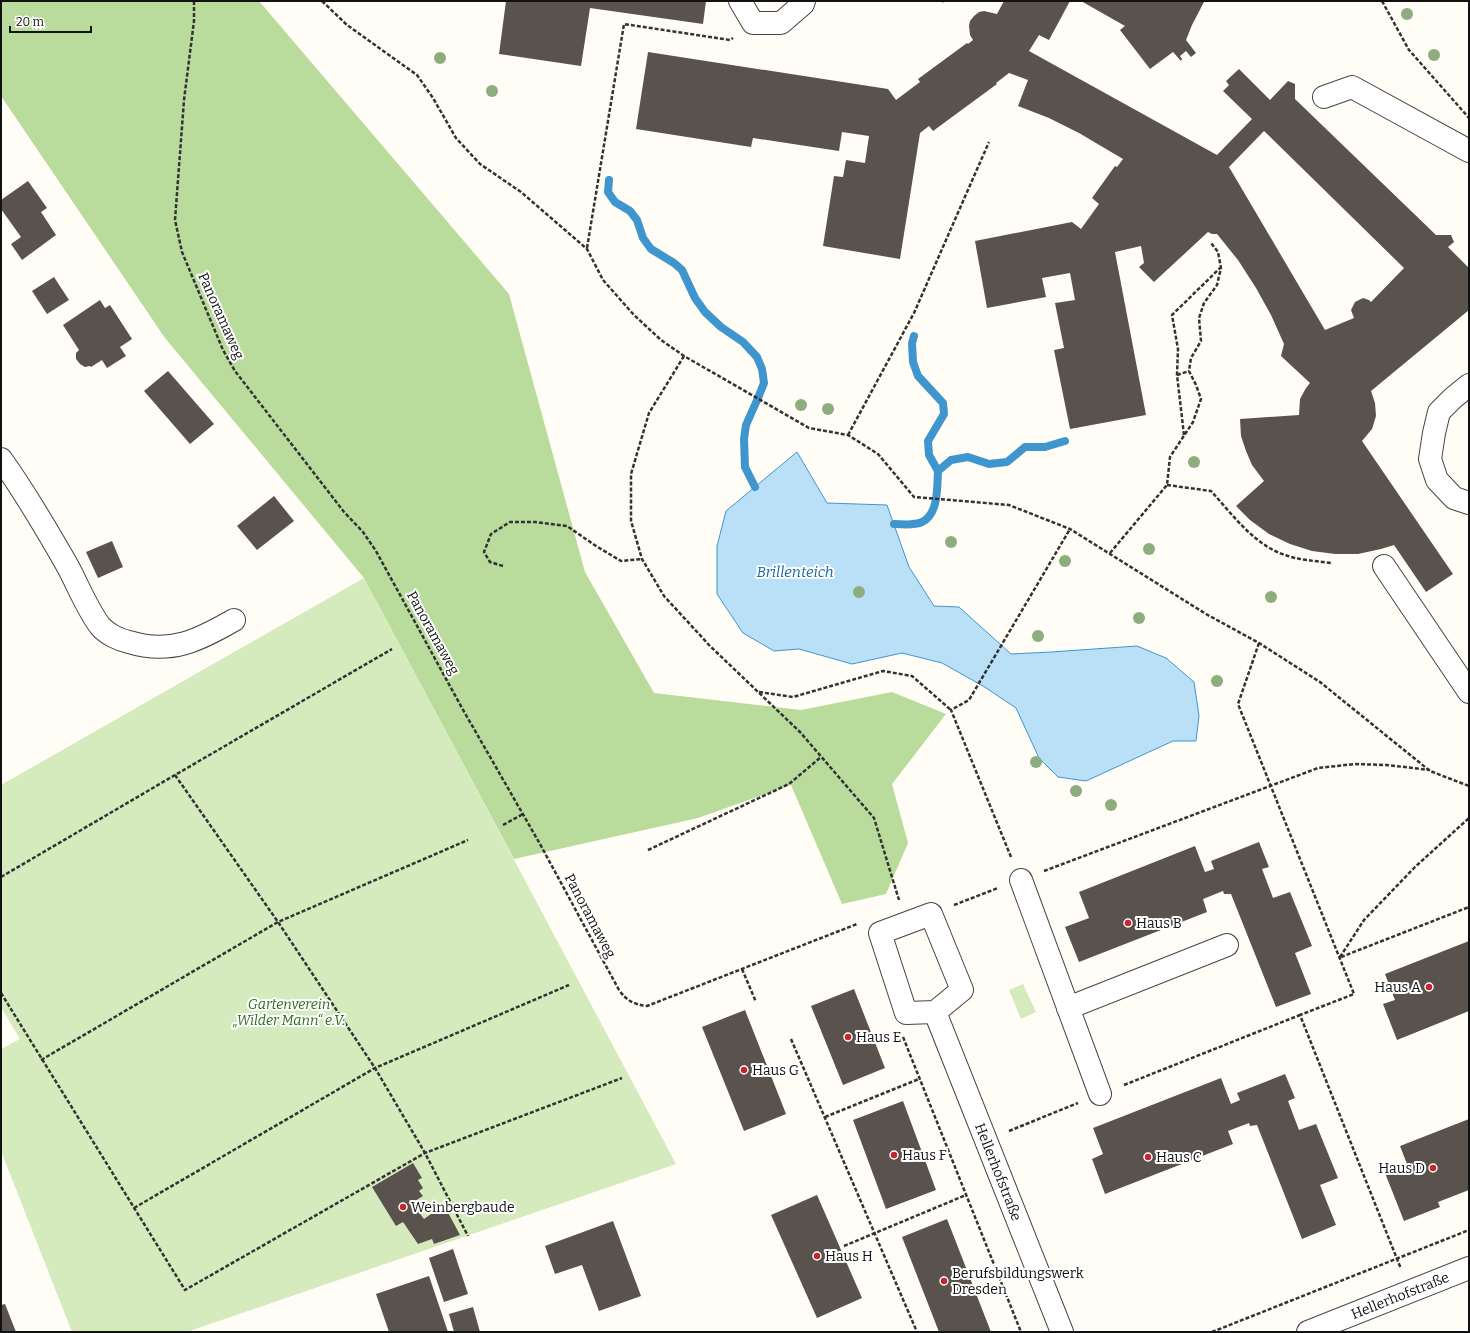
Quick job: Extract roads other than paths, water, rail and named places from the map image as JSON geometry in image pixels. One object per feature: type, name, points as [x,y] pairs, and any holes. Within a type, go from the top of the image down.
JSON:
[{"type":"street","points":[[740,1],[752,23],[782,23],[804,1]]},
{"type":"street","points":[[1324,97],[1352,87],[1469,151]]},
{"type":"street","points":[[1469,386],[1453,398],[1439,412],[1430,459],[1437,480],[1454,498],[1469,503]]},
{"type":"street","points":[[1,459],[55,543],[72,574],[84,602],[101,627],[119,640],[140,646],[164,647],[188,643],[201,638],[234,620]]},
{"type":"street","points":[[1384,566],[1469,692]]},
{"type":"street","points":[[1021,880],[1100,1094]]},
{"type":"street","points":[[931,914],[962,990],[935,1012],[906,1013],[880,933],[931,914]]},
{"type":"street","points":[[1068,1008],[1226,945]]},
{"type":"street","name":"Hellerhofstraße","points":[[935,1012],[1062,1332]]},
{"type":"street","name":"Hellerhofstraße","points":[[1308,1332],[1469,1268]]},
{"type":"water","name":"Brillenteich","points":[[797,452],[827,503],[887,505],[909,567],[934,606],[959,607],[1011,654],[1137,646],[1166,658],[1194,682],[1199,716],[1196,741],[1173,741],[1086,781],[1058,777],[1039,758],[1016,708],[983,686],[942,663],[902,653],[852,664],[799,649],[774,651],[743,633],[717,594],[717,546],[726,511]]},
{"type":"waterway","points":[[609,180],[608,192],[615,202],[630,211],[637,220],[643,238],[651,249],[674,263],[682,270],[695,298],[705,312],[721,327],[743,342],[757,357],[762,369],[764,383],[746,425],[744,439],[745,467],[755,487]]},
{"type":"waterway","points":[[914,336],[912,343],[913,362],[918,376],[943,403],[944,414],[928,441],[929,455],[938,471]]},
{"type":"waterway","points":[[894,524],[915,524],[928,518],[932,513],[936,499],[938,471],[951,460],[968,457],[989,464],[1007,462],[1025,447],[1045,447],[1065,441]]},
{"type":"place","name":"Haus B","points":[[1128,923]]},
{"type":"place","name":"Haus A","points":[[1429,987]]},
{"type":"place","name":"Haus E","points":[[848,1037]]},
{"type":"place","name":"Haus G","points":[[744,1070]]},
{"type":"place","name":"Haus F","points":[[894,1155]]},
{"type":"place","name":"Haus C","points":[[1148,1157]]},
{"type":"place","name":"Haus D","points":[[1433,1168]]},
{"type":"place","name":"Weinbergbaude","points":[[403,1207]]},
{"type":"place","name":"Haus H","points":[[817,1256]]},
{"type":"place","name":"Berufsbildungswerk Dresden","points":[[944,1281]]},
{"type":"park label","name":"Gartenverein „Wilder Mann“ e.V.","points":[[289,1012]]}]
